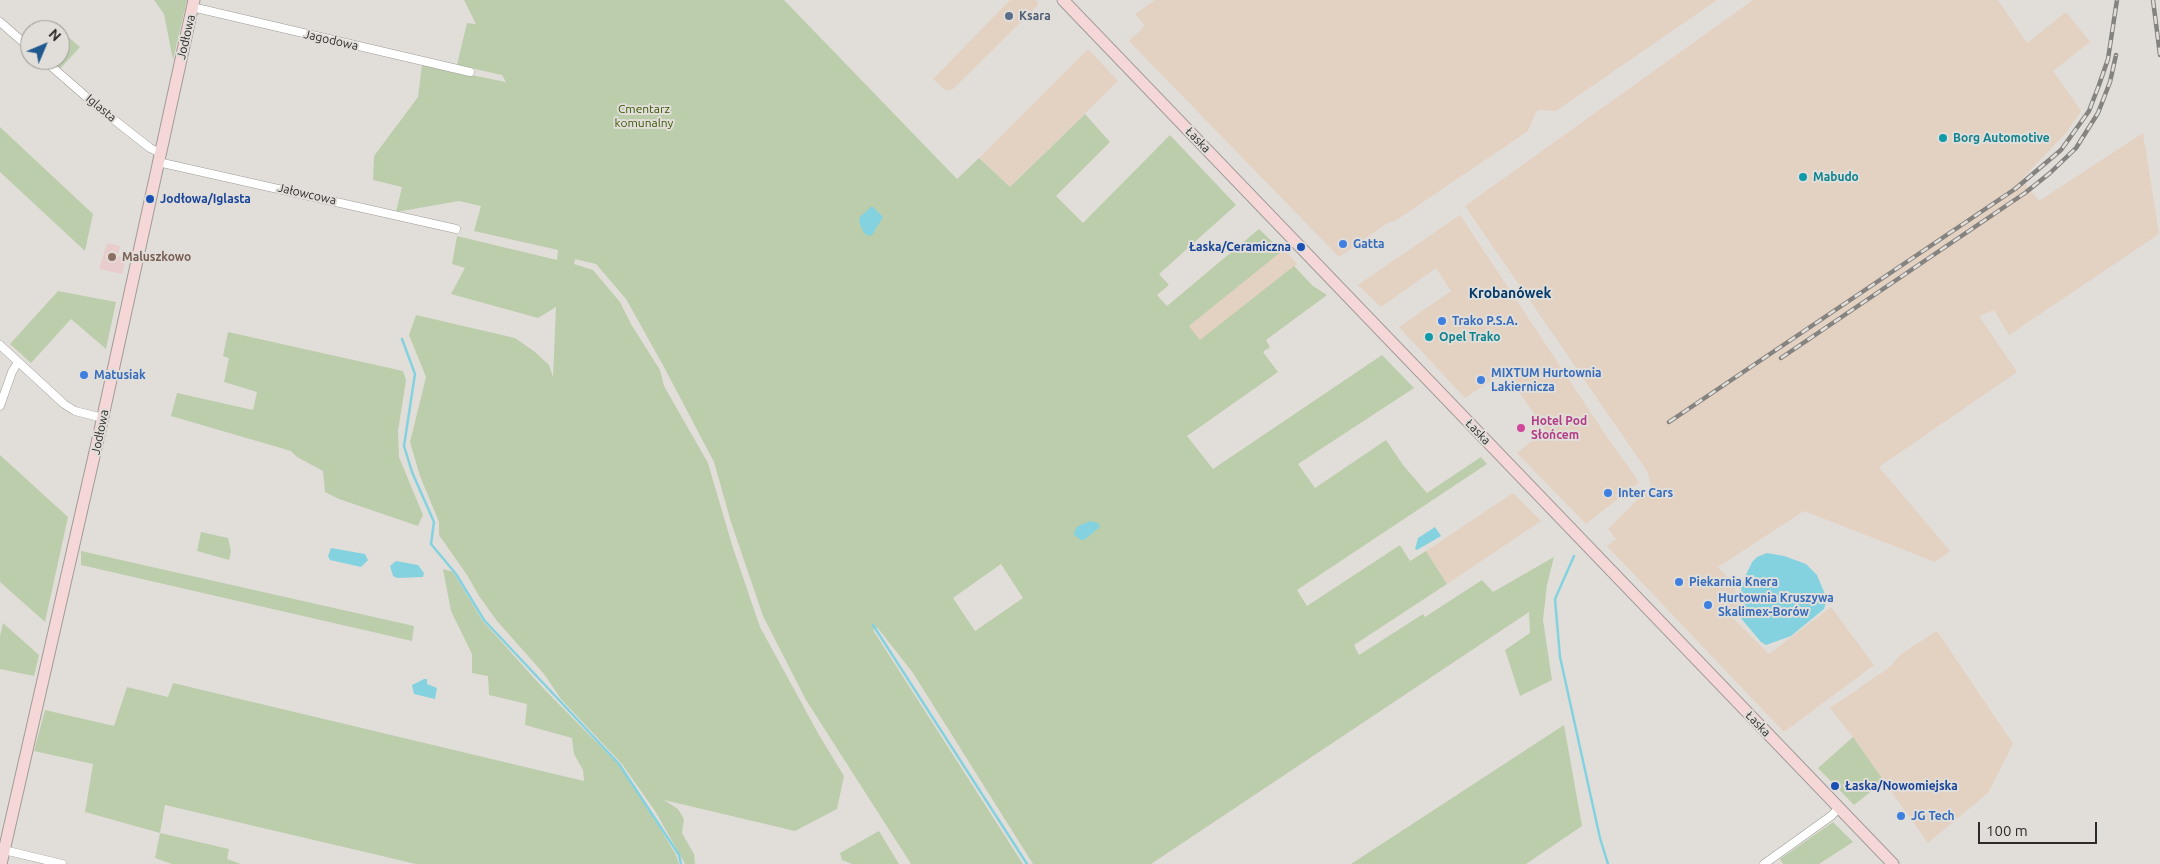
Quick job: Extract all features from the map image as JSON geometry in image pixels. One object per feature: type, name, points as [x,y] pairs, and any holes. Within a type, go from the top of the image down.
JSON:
[{"type":"main road","name":"Łaska","points":[[1063,0],[1893,864]]},
{"type":"main road","name":"Jodłowa","points":[[1,864],[103,418],[193,4]]},
{"type":"street","name":"Jagodowa","points":[[193,4],[470,72]]},
{"type":"street","points":[[0,22],[20,39]]},
{"type":"street","name":"Iglasta","points":[[55,70],[159,157]]},
{"type":"street","name":"Jałowcowa","points":[[159,157],[456,229]]},
{"type":"street","points":[[0,345],[64,404],[75,411],[103,418]]},
{"type":"street","points":[[0,406],[12,372],[18,362]]},
{"type":"street","points":[[1764,864],[1831,816],[1839,808]]},
{"type":"street","points":[[4,850],[62,864]]},
{"type":"shaded area","points":[[1010,0],[1037,0],[1038,5],[953,89],[946,91],[933,79]]},
{"type":"shaded area","points":[[1155,0],[1717,0],[1556,111],[1539,110],[1536,112],[1528,131],[1339,257],[1129,41],[1145,26],[1135,14]]},
{"type":"shaded area","points":[[1753,0],[1998,0],[2027,43],[2066,12],[2090,42],[2053,71],[2081,111],[2066,133],[2022,179],[2039,201],[2143,133],[2159,234],[2009,335],[1994,310],[1979,316],[2017,372],[1879,467],[1950,551],[1935,562],[1804,511],[1718,567],[1733,583],[1741,610],[1732,617],[1769,654],[1831,607],[1874,665],[1784,732],[1607,546],[1616,539],[1608,529],[1651,486],[1647,471],[1465,206]]},
{"type":"shaded area","points":[[1088,49],[1118,81],[1010,187],[979,158]]},
{"type":"shaded area","points":[[1460,215],[1607,437],[1639,482],[1586,524],[1517,453],[1545,430],[1505,371],[1465,398],[1399,327],[1451,291],[1436,268],[1381,307],[1358,285]]},
{"type":"shaded area","name":"Maluszkowo","points":[[107,243],[120,246],[118,256],[126,258],[122,274],[99,269]]},
{"type":"shaded area","points":[[1284,249],[1297,264],[1200,341],[1189,326]]},
{"type":"shaded area","points":[[1513,493],[1541,521],[1447,584],[1426,551]]},
{"type":"shaded area","points":[[1937,631],[2013,744],[1988,793],[1928,843],[1853,737],[1830,708],[1890,667],[1901,654]]},
{"type":"green space","points":[[154,0],[187,0],[173,60],[164,14]]},
{"type":"green space","name":"Cmentarz komunalny","points":[[464,0],[784,0],[957,179],[979,158],[1010,187],[1085,114],[1110,142],[1056,196],[1083,223],[1170,135],[1236,205],[1159,274],[1169,285],[1157,295],[1167,306],[1259,229],[1282,251],[1189,326],[1200,340],[1294,266],[1313,286],[1327,295],[1266,340],[1270,347],[1263,352],[1278,372],[1187,436],[1213,469],[1382,355],[1414,388],[1298,464],[1315,488],[1386,440],[1403,465],[1427,493],[1481,457],[1487,464],[1297,590],[1307,606],[1400,545],[1410,561],[1426,551],[1447,584],[1354,645],[1359,655],[1423,614],[1425,617],[1482,580],[1493,592],[1554,557],[1547,585],[1543,620],[1552,680],[1520,696],[1505,650],[1530,633],[1529,612],[1151,864],[1033,864],[913,673],[877,627],[873,630],[1023,864],[911,864],[806,700],[763,616],[731,522],[714,462],[664,367],[626,299],[596,264],[575,259],[574,264],[593,270],[620,302],[631,324],[660,370],[664,386],[708,463],[732,545],[760,627],[819,735],[844,776],[837,809],[795,831],[664,800],[678,809],[684,819],[682,833],[694,854],[695,864],[685,864],[655,811],[622,764],[561,699],[544,674],[497,621],[439,535],[439,522],[420,476],[410,442],[426,377],[409,335],[416,315],[515,338],[549,365],[553,377],[556,307],[538,318],[451,294],[465,268],[452,264],[457,236],[557,260],[558,250],[474,231],[481,206],[459,201],[396,212],[402,187],[373,180],[374,156],[418,97],[422,65],[506,82],[502,75],[457,65],[467,23],[476,24]],"holes":[[[1001,564],[1023,598],[975,631],[953,598]]]},
{"type":"green space","points":[[70,38],[80,47],[70,58]]},
{"type":"green space","points":[[0,127],[93,214],[85,251],[0,172]]},
{"type":"green space","points":[[58,291],[116,302],[106,349],[71,319],[31,363],[10,344]]},
{"type":"green space","points":[[228,332],[403,371],[406,380],[398,431],[399,457],[423,515],[418,526],[339,499],[325,492],[323,471],[297,457],[291,451],[171,416],[177,393],[253,410],[257,392],[224,382],[229,358],[223,356]]},
{"type":"green space","points":[[0,455],[68,517],[45,622],[0,582]]},
{"type":"green space","points":[[201,532],[228,538],[231,551],[229,560],[197,551]]},
{"type":"green space","points":[[81,551],[414,626],[412,641],[81,565]]},
{"type":"green space","points":[[443,569],[453,572],[482,620],[543,688],[617,763],[649,810],[676,855],[679,864],[416,864],[165,805],[160,833],[85,812],[93,764],[34,751],[45,710],[114,726],[127,687],[168,697],[173,683],[584,781],[583,770],[574,754],[572,738],[525,725],[527,704],[489,695],[488,676],[472,673],[472,654],[451,611]]},
{"type":"green space","points":[[3,623],[39,655],[34,676],[0,669],[0,636]]},
{"type":"green space","points":[[1564,725],[1582,826],[1526,864],[1351,864]]},
{"type":"green space","points":[[1853,737],[1884,781],[1854,805],[1818,768]]},
{"type":"green space","points":[[1833,822],[1853,842],[1819,864],[1783,864],[1780,859]]},
{"type":"green space","points":[[879,831],[899,864],[852,864],[842,860],[840,853]]},
{"type":"green space","points":[[160,833],[229,849],[227,859],[241,864],[172,864],[155,858]]},
{"type":"water","points":[[872,206],[883,217],[872,235],[869,236],[864,233],[859,222],[860,217]]},
{"type":"water","points":[[1090,521],[1098,523],[1100,527],[1084,540],[1074,535],[1078,526]]},
{"type":"water","points":[[1435,527],[1441,536],[1417,550],[1415,549],[1418,538]]},
{"type":"water","points":[[331,548],[365,554],[368,560],[361,567],[330,560],[328,556]]},
{"type":"water","points":[[1767,553],[1784,556],[1806,564],[1817,575],[1827,599],[1824,609],[1791,636],[1766,645],[1761,642],[1739,616],[1743,600],[1741,589],[1746,575],[1752,562],[1757,557]]},
{"type":"water","points":[[396,561],[418,565],[424,573],[423,577],[397,578],[393,576],[390,566]]},
{"type":"water","points":[[427,679],[427,684],[437,688],[435,699],[414,694],[412,685]]},
{"type":"waterway","points":[[402,339],[415,374],[404,446],[412,472],[434,522],[431,544],[456,574],[484,620],[619,764],[679,855],[681,864]]},
{"type":"waterway","points":[[1574,556],[1555,599],[1560,657],[1600,838],[1608,864]]},
{"type":"waterway","points":[[873,625],[1027,864]]},
{"type":"railway","points":[[1669,422],[2015,189],[2061,150],[2089,111],[2099,85],[2108,59],[2117,0]]},
{"type":"railway","points":[[2153,0],[2160,55]]},
{"type":"railway","points":[[1781,358],[2025,193],[2050,173],[2076,148],[2098,113],[2110,82],[2116,55]]},
{"type":"place","name":"Ksara","points":[[1009,16]]},
{"type":"place","name":"Borg Automotive","points":[[1943,138]]},
{"type":"place","name":"Mabudo","points":[[1803,177]]},
{"type":"place","name":"Jodłowa/Iglasta","points":[[150,199]]},
{"type":"place","name":"Gatta","points":[[1343,244]]},
{"type":"place","name":"Łaska/Ceramiczna","points":[[1301,247]]},
{"type":"place","name":"Maluszkowo","points":[[112,257]]},
{"type":"place","name":"Trako P.S.A.","points":[[1442,321]]},
{"type":"place","name":"Opel Trako","points":[[1429,337]]},
{"type":"place","name":"Matusiak","points":[[84,375]]},
{"type":"place","name":"MIXTUM Hurtownia Lakiernicza","points":[[1481,380]]},
{"type":"place","name":"Hotel Pod Słońcem","points":[[1521,428]]},
{"type":"place","name":"Inter Cars","points":[[1608,493]]},
{"type":"place","name":"Piekarnia Knera","points":[[1679,582]]},
{"type":"place","name":"Hurtownia Kruszywa Skalimex-Borów","points":[[1708,605]]},
{"type":"place","name":"Łaska/Nowomiejska","points":[[1835,786]]},
{"type":"place","name":"JG Tech","points":[[1901,816]]},
{"type":"district","name":"Krobanówek","points":[[1510,293]]}]
